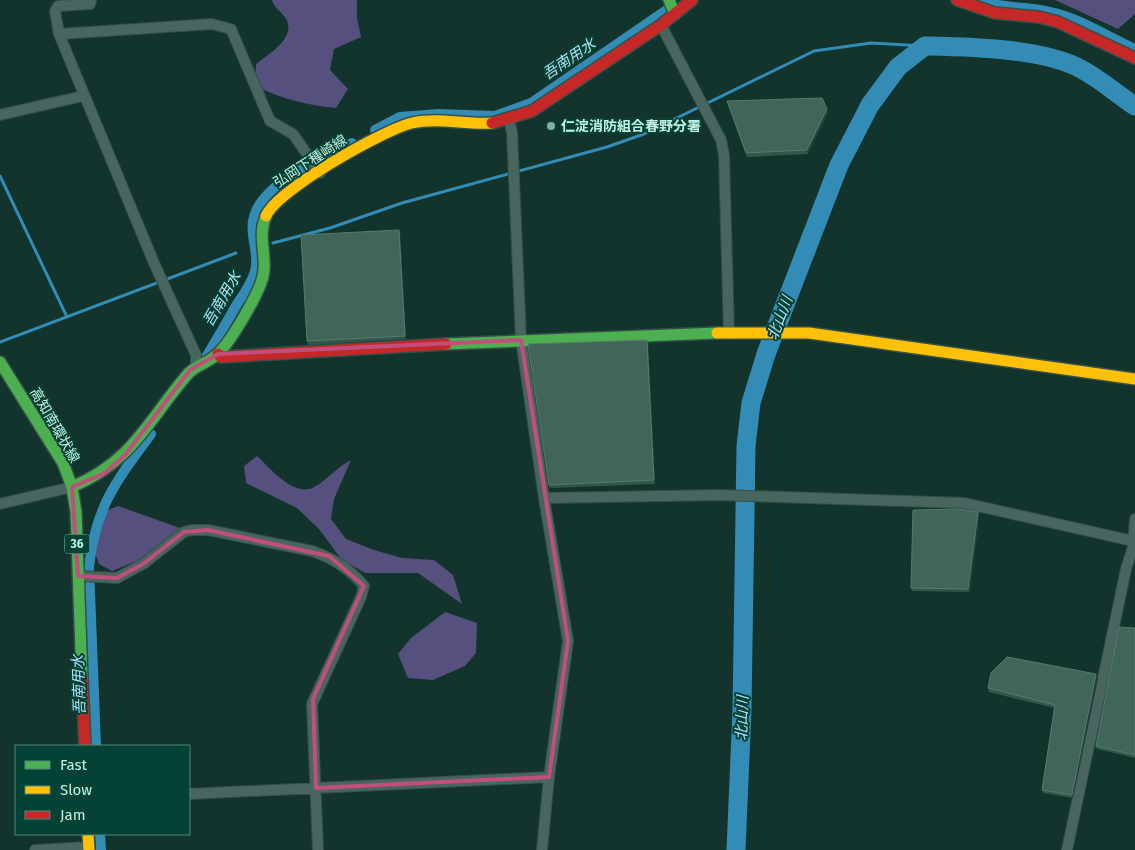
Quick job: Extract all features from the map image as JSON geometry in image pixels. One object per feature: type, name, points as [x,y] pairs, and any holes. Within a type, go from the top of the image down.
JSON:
[{"type":"main road","points":[[669,0],[674,14]]},
{"type":"main road","name":"弘岡下種崎線","points":[[213,357],[263,279],[266,261],[260,234],[267,210],[277,200],[318,171],[371,139],[394,128],[414,122],[492,123],[509,120],[532,111],[661,25],[692,0]]},
{"type":"main road","points":[[957,0],[995,13],[1039,17],[1058,22],[1135,58]]},
{"type":"main road","points":[[72,487],[105,473],[126,455],[146,431],[190,370],[213,357],[521,340],[750,332],[809,333],[1135,379]]},
{"type":"main road","name":"高知南環状線","points":[[0,362],[58,455],[72,487],[86,577],[85,745]]},
{"type":"main road","points":[[88,835],[89,849]]},
{"type":"street","points":[[91,0],[90,4],[82,6],[58,6],[55,11],[59,34],[83,96],[154,263],[196,355],[197,367]]},
{"type":"street","points":[[59,34],[212,24],[231,29],[270,121],[293,134],[318,171]]},
{"type":"street","points":[[661,25],[721,140],[724,155],[729,256],[729,334]]},
{"type":"street","points":[[0,115],[83,96]]},
{"type":"street","points":[[509,120],[512,132],[521,340],[544,498],[568,642],[549,777],[542,850]]},
{"type":"street","points":[[0,504],[72,487]]},
{"type":"street","points":[[544,498],[720,495],[964,503],[1133,548]]},
{"type":"street","points":[[1067,850],[1126,569],[1133,548],[1135,520]]},
{"type":"street","points":[[86,577],[117,578],[143,564],[184,532],[208,530],[312,550],[329,556],[344,566],[364,586],[361,597],[313,699],[318,850]]},
{"type":"street","points":[[190,794],[549,777]]},
{"type":"street","points":[[35,850],[89,849]]},
{"type":"highlighted area","points":[[521,340],[568,641],[549,777],[316,788],[313,699],[364,586],[329,556],[208,530],[184,532],[143,564],[117,578],[78,576],[72,487],[105,473],[125,455],[190,370],[218,354]]},
{"type":"shaded area","points":[[272,0],[357,0],[357,18],[361,37],[334,49],[330,70],[348,89],[336,108],[295,101],[255,86],[256,64],[280,45],[288,32],[286,19]]},
{"type":"shaded area","points":[[1055,0],[1135,0],[1135,14],[1118,29]]},
{"type":"shaded area","points":[[257,456],[284,481],[300,489],[316,486],[351,460],[334,499],[331,519],[346,539],[402,558],[434,560],[453,575],[462,604],[418,573],[365,573],[341,559],[319,529],[297,508],[246,483],[244,466]]},
{"type":"shaded area","points":[[118,506],[180,528],[147,557],[112,571],[99,564],[91,542],[101,513]]},
{"type":"shaded area","points":[[445,612],[477,623],[476,653],[465,666],[433,680],[408,678],[398,654],[411,638]]},
{"type":"building","points":[[822,98],[827,109],[807,150],[746,153],[727,101]]},
{"type":"building","points":[[399,230],[405,336],[307,341],[301,235]]},
{"type":"building","points":[[647,340],[654,480],[549,485],[528,344]]},
{"type":"building","points":[[959,509],[978,512],[968,589],[911,588],[913,510]]},
{"type":"building","points":[[1119,627],[1135,628],[1135,755],[1096,746]]},
{"type":"building","points":[[1007,657],[1096,674],[1072,795],[1042,790],[1055,705],[988,688],[991,673]]},
{"type":"waterway","name":"吾南用水","points":[[978,0],[996,5],[1041,10],[1061,15],[1083,23],[1135,49]]},
{"type":"waterway","name":"吾南用水","points":[[375,130],[400,117],[438,114],[495,116],[531,103],[665,11]]},
{"type":"waterway","points":[[273,243],[330,228],[402,203],[607,147],[644,134],[814,51],[871,43],[925,46]]},
{"type":"waterway","name":"北山川","points":[[736,850],[742,710],[746,446],[751,403],[766,354],[839,165],[870,105],[898,67],[925,46],[1005,50],[1065,62],[1102,82],[1135,106]]},
{"type":"waterway","name":"吾南用水","points":[[202,364],[254,275],[256,259],[252,227],[258,207],[267,195],[293,174],[352,143]]},
{"type":"waterway","points":[[0,176],[67,317]]},
{"type":"waterway","points":[[0,342],[236,253]]},
{"type":"waterway","name":"吾南用水","points":[[96,745],[89,567],[92,546],[96,528],[109,496],[127,466],[151,434]]},
{"type":"waterway","name":"吾南用水","points":[[100,835],[101,850]]},
{"type":"traffic: fast","points":[[669,0],[675,14]]},
{"type":"traffic: fast","points":[[72,487],[93,477],[125,453],[190,372],[212,359],[227,343],[248,310],[261,283],[264,266],[262,233],[266,216]]},
{"type":"traffic: fast","points":[[446,344],[717,333]]},
{"type":"traffic: fast","points":[[0,362],[63,463],[72,487],[76,512],[82,679]]},
{"type":"traffic: slow","points":[[266,216],[274,205],[289,191],[309,177],[332,162],[398,128],[422,121],[492,123]]},
{"type":"traffic: slow","points":[[717,333],[809,333],[1135,379]]},
{"type":"traffic: slow","points":[[88,835],[89,850]]},
{"type":"traffic: jam","points":[[492,123],[532,111],[661,25],[692,0]]},
{"type":"traffic: jam","points":[[957,0],[995,13],[1039,17],[1058,22],[1135,58]]},
{"type":"traffic: jam","points":[[218,354],[221,357],[446,344]]},
{"type":"traffic: jam","points":[[82,679],[85,745]]},
{"type":"place","name":"仁淀消防組合春野分署","points":[[551,126]]}]
